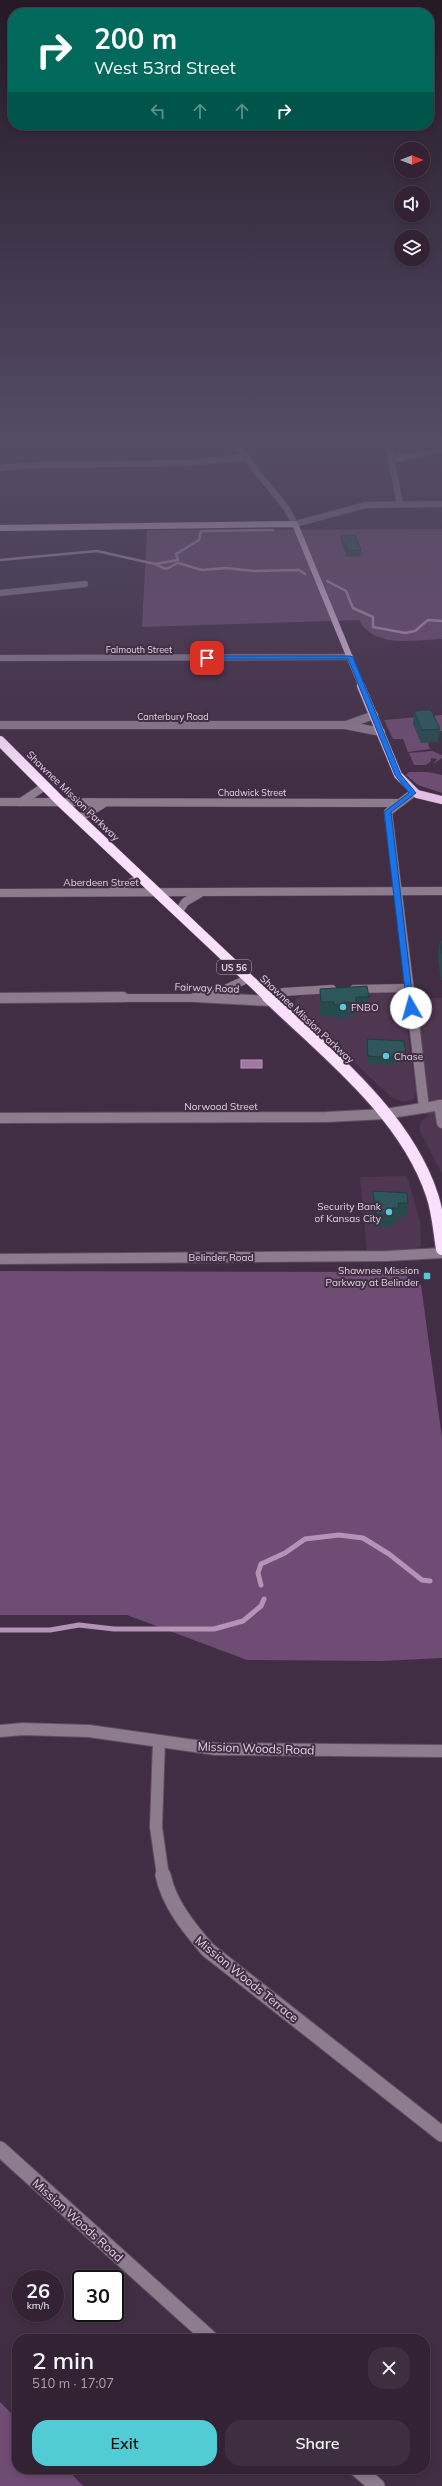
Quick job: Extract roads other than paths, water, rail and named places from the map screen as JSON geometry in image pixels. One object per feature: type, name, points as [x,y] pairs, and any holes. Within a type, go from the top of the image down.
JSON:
[{"type":"highway","name":"Shawnee Mission Parkway","points":[[0,741],[78,819],[356,1081],[385,1114],[414,1154],[432,1195],[440,1219],[442,1249]]},
{"type":"main road","points":[[307,554],[398,775],[413,793],[426,798],[442,800]]},
{"type":"street","points":[[0,593],[85,584]]},
{"type":"street","name":"Falmouth Street","points":[[0,658],[350,657]]},
{"type":"street","name":"Canterbury Road","points":[[346,725],[362,721],[374,715]]},
{"type":"street","name":"Canterbury Road","points":[[0,726],[346,725],[381,732]]},
{"type":"street","points":[[21,802],[44,786]]},
{"type":"street","points":[[413,793],[397,803],[388,812],[424,1108]]},
{"type":"street","name":"Chadwick Street","points":[[0,802],[397,803]]},
{"type":"street","name":"Chadwick Street","points":[[78,819],[95,806],[106,802]]},
{"type":"street","points":[[109,893],[141,878]]},
{"type":"street","name":"Aberdeen Street","points":[[0,893],[442,891]]},
{"type":"street","name":"Aberdeen Street","points":[[178,913],[185,902],[202,893]]},
{"type":"street","points":[[206,998],[247,979]]},
{"type":"street","points":[[270,1001],[283,992],[409,988]]},
{"type":"street","name":"Fairway Road","points":[[0,998],[206,998],[270,1001]]},
{"type":"street","points":[[441,1105],[442,1123]]},
{"type":"street","name":"Norwood Street","points":[[0,1118],[327,1117],[385,1114],[441,1105]]},
{"type":"street","name":"Belinder Road","points":[[0,1259],[382,1256],[442,1253]]},
{"type":"street","name":"Mission Woods Road","points":[[0,1731],[23,1729],[89,1731],[216,1749],[442,1751]]},
{"type":"street","name":"Mission Woods Terrace","points":[[159,1741],[156,1816],[160,1870],[174,1908],[192,1934],[208,1950],[442,2134]]},
{"type":"street","name":"Mission Woods Road","points":[[0,2149],[205,2334]]},
{"type":"street","points":[[362,2474],[377,2486]]},
{"type":"waterway","points":[[0,560],[65,554]]},
{"type":"waterway","points":[[110,554],[155,564]]},
{"type":"waterway","points":[[155,564],[178,560],[176,554]]},
{"type":"waterway","points":[[155,564],[166,569],[178,563],[202,570],[225,568],[254,571],[299,570],[305,574]]},
{"type":"waterway","points":[[327,581],[346,591],[353,608],[373,617],[373,627],[405,633],[415,631],[428,620],[442,621]]},
{"type":"waterway","points":[[261,1585],[258,1573],[261,1564],[285,1553],[305,1539],[339,1535],[363,1538],[389,1554],[422,1580],[430,1581]]},
{"type":"waterway","points":[[0,1630],[50,1630],[79,1625],[114,1629],[214,1629],[243,1621],[261,1606],[264,1599]]},
{"type":"place","name":"FNBO","points":[[343,1007]]},
{"type":"place","name":"Chase","points":[[386,1056]]},
{"type":"place","name":"Security Bank of Kansas City","points":[[389,1212]]},
{"type":"place","name":"Shawnee Mission Parkway at Belinder","points":[[427,1276]]}]
